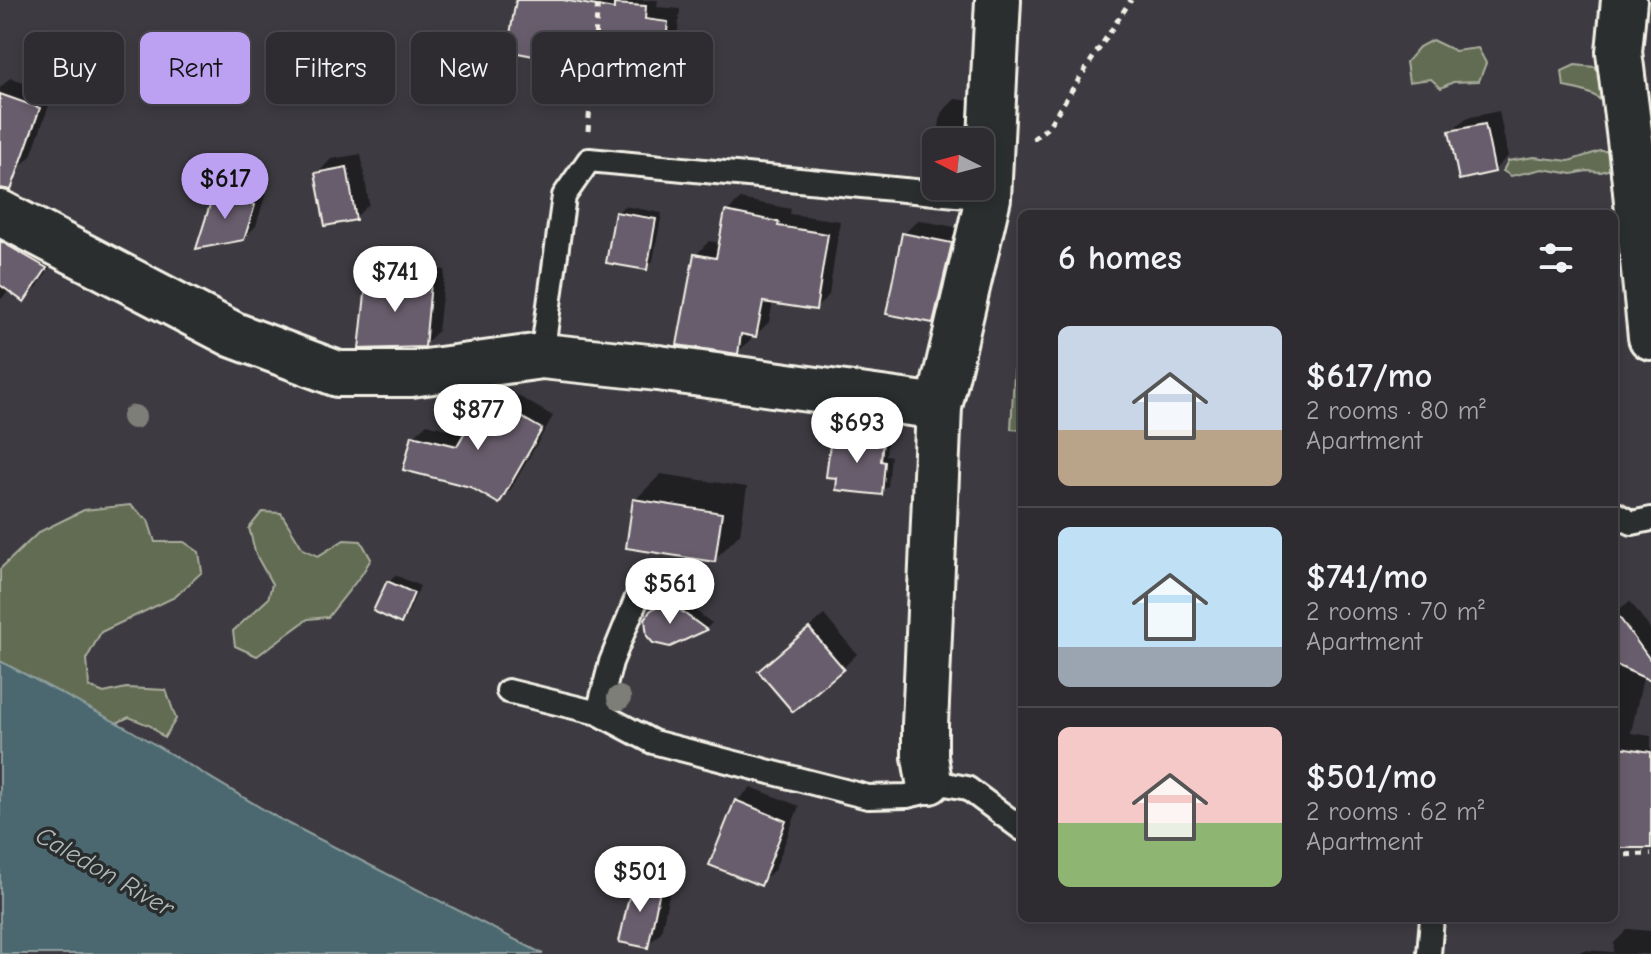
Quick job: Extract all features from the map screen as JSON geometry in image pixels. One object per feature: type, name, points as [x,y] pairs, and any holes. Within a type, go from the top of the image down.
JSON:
[{"type":"street","points":[[992,128],[998,0]]},
{"type":"street","points":[[1624,0],[1619,52],[1651,337]]},
{"type":"street","points":[[929,781],[925,725],[939,407],[984,200]]},
{"type":"street","points":[[0,213],[234,335],[338,374],[411,374],[542,356],[658,368],[939,407]]},
{"type":"lane","points":[[542,356],[564,196],[589,160],[922,175]]},
{"type":"lane","points":[[1618,515],[1632,523],[1651,519]]},
{"type":"lane","points":[[598,713],[611,662],[643,583]]},
{"type":"lane","points":[[508,691],[598,713],[653,742],[868,797],[920,793],[929,781],[967,788],[1018,826]]},
{"type":"lane","points":[[1429,954],[1432,922]]},
{"type":"path","points":[[589,160],[587,143],[598,0]]},
{"type":"path","points":[[994,174],[1047,128],[1131,0]]},
{"type":"path","points":[[1618,855],[1651,854]]},
{"type":"green space","points":[[1432,40],[1455,51],[1478,48],[1486,63],[1479,81],[1453,82],[1441,88],[1431,79],[1409,82],[1406,62],[1419,47]]},
{"type":"green space","points":[[1575,65],[1595,67],[1604,80],[1605,104],[1591,94],[1564,87],[1562,71]]},
{"type":"green space","points":[[1600,151],[1611,151],[1615,158],[1611,169],[1572,174],[1543,169],[1511,176],[1503,171],[1508,161],[1534,157],[1569,161]]},
{"type":"green space","points":[[1018,317],[1018,430],[1011,429]]},
{"type":"green space","points":[[130,505],[148,520],[155,542],[184,542],[199,552],[202,572],[175,597],[101,632],[87,658],[89,687],[104,693],[126,688],[166,690],[176,719],[164,738],[151,726],[129,717],[104,729],[0,673],[0,569],[39,532],[84,510]]},
{"type":"green space","points":[[262,512],[281,513],[303,549],[318,556],[344,540],[361,541],[371,559],[328,617],[308,619],[257,656],[235,646],[233,631],[268,599],[272,584],[256,555],[249,528]]},
{"type":"water","name":"Caledon River","points":[[0,661],[127,728],[278,818],[543,954],[0,954]]},
{"type":"building","points":[[516,0],[563,0],[614,9],[614,4],[646,6],[645,19],[668,22],[667,32],[532,32],[532,56],[516,53],[516,32],[510,32]]},
{"type":"building","points":[[0,94],[40,108],[11,190],[0,188]]},
{"type":"building","points":[[1485,124],[1495,172],[1459,180],[1449,131]]},
{"type":"building","points":[[347,167],[356,220],[325,226],[315,173]]},
{"type":"building","points":[[214,192],[255,205],[244,240],[196,249]]},
{"type":"building","points":[[725,211],[779,222],[778,226],[828,234],[816,310],[763,302],[756,337],[741,334],[738,354],[677,345],[694,254],[716,258]]},
{"type":"building","points":[[615,212],[656,219],[647,270],[606,263]]},
{"type":"building","points":[[902,233],[952,243],[933,323],[886,314]]},
{"type":"building","points":[[0,241],[47,268],[24,302],[0,285]]},
{"type":"building","points":[[367,276],[431,283],[425,347],[359,349]]},
{"type":"building","points":[[485,396],[542,429],[499,504],[470,487],[403,470],[412,435],[457,446]]},
{"type":"building","points":[[831,436],[883,441],[882,495],[836,490],[837,478],[826,477]]},
{"type":"building","points":[[633,499],[722,513],[715,562],[626,548]]},
{"type":"building","points":[[387,581],[414,593],[401,624],[373,611]]},
{"type":"building","points":[[666,600],[707,630],[670,647],[653,643],[647,636],[645,619],[650,611]]},
{"type":"building","points":[[1618,616],[1651,661],[1651,681],[1618,666]]},
{"type":"building","points":[[809,628],[844,669],[793,712],[758,671]]},
{"type":"building","points":[[1618,747],[1651,752],[1651,848],[1618,848]]},
{"type":"building","points":[[735,800],[786,821],[761,886],[709,865]]},
{"type":"building","points":[[633,879],[661,885],[648,948],[619,942]]}]
